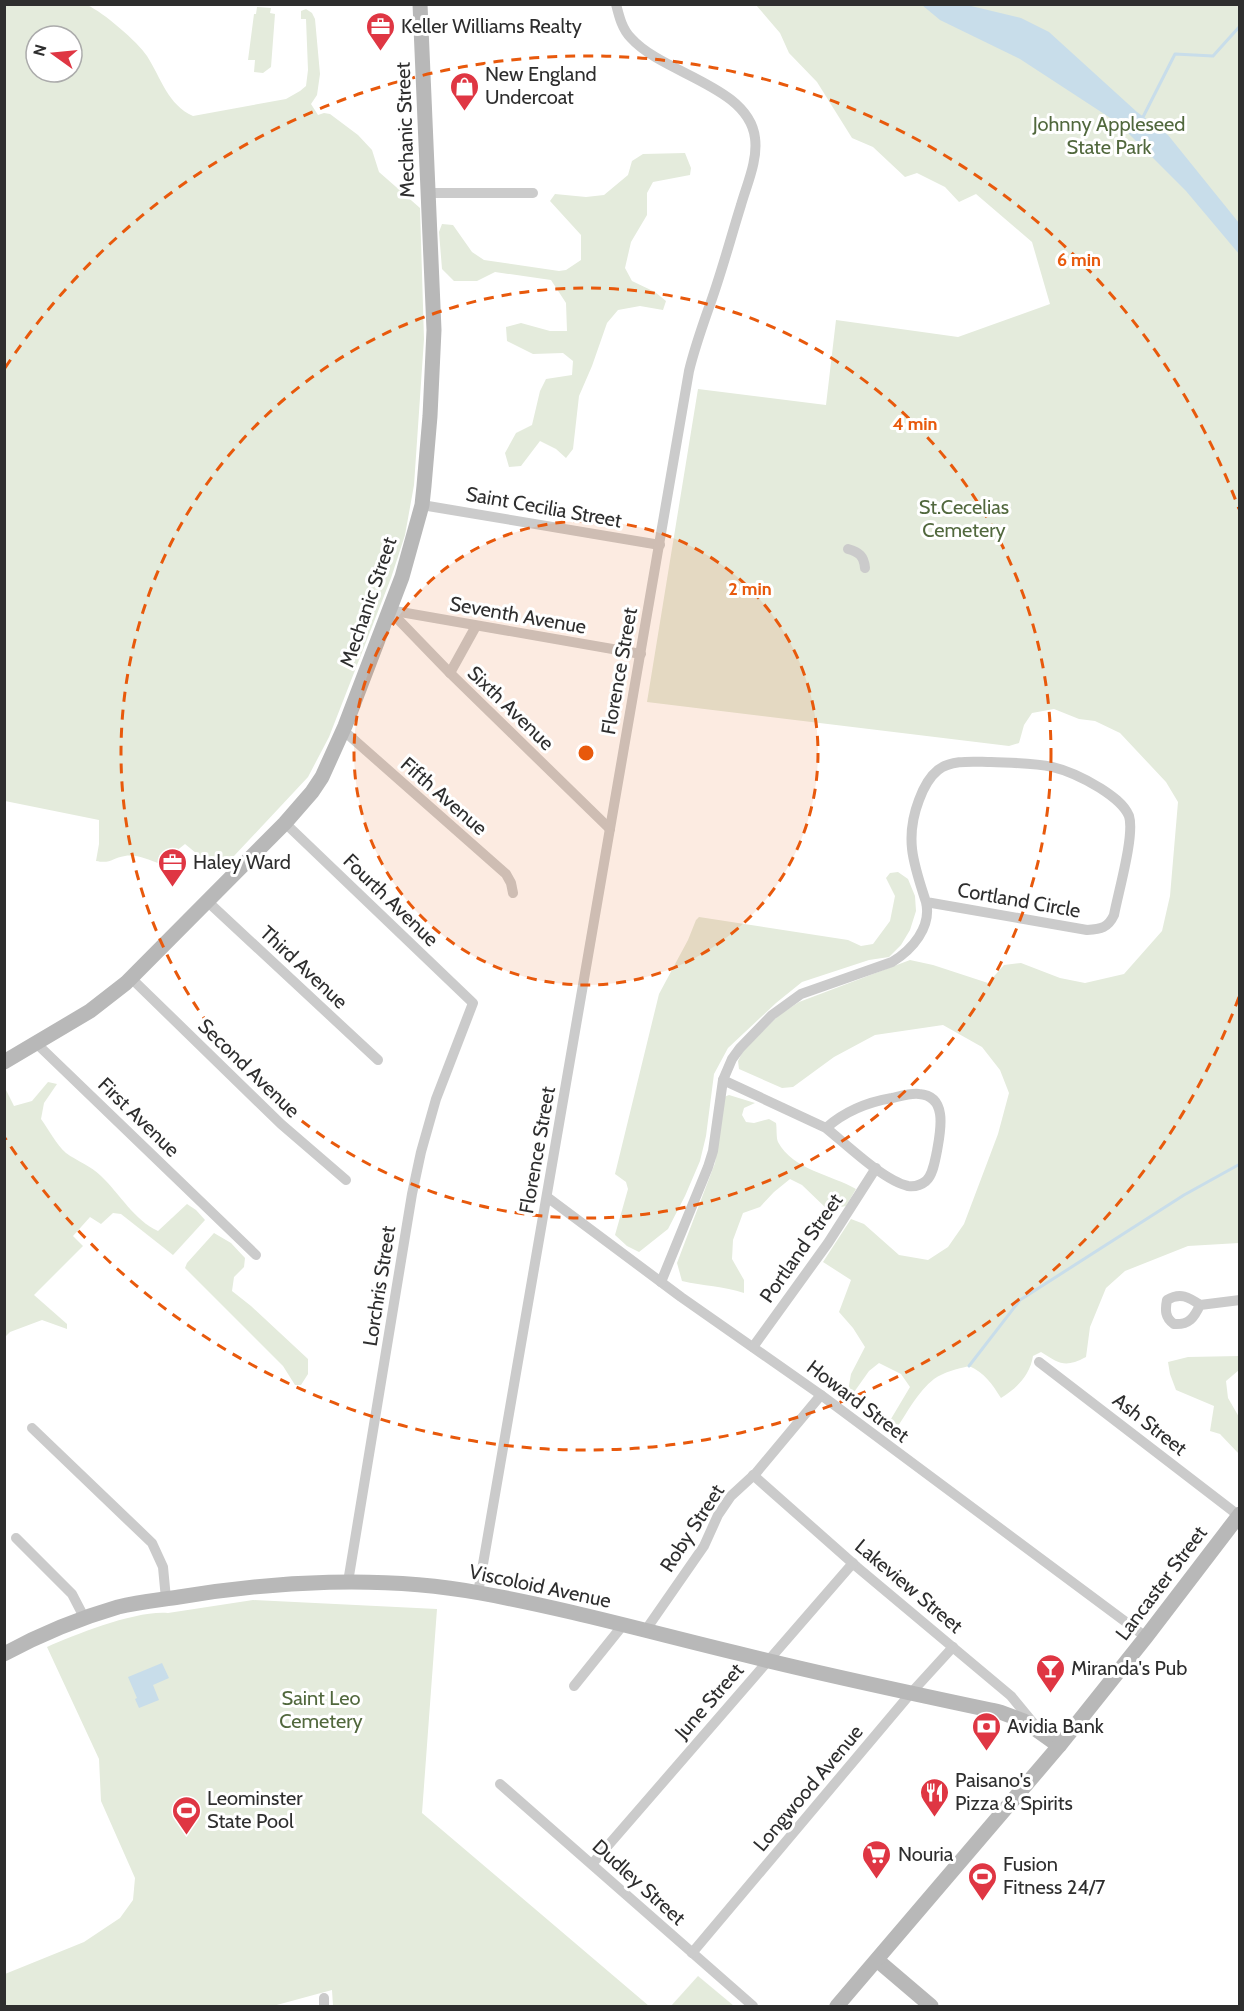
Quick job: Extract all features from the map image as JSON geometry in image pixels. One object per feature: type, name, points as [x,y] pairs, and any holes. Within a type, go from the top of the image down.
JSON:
[{"type":"main road","name":"Mechanic Street","points":[[4,1062],[90,1011],[131,978],[285,823],[312,792],[322,777],[344,730],[402,577],[422,505],[429,436],[434,330],[420,4]]},
{"type":"main road","name":"Lancaster Street","points":[[837,2007],[1059,1746],[1239,1515]]},
{"type":"main road","name":"Viscoloid Avenue","points":[[4,1654],[85,1618],[120,1607],[240,1588],[348,1582],[478,1593],[1012,1716],[1038,1729],[1059,1746]]},
{"type":"main road","points":[[877,1960],[931,2007]]},
{"type":"street","name":"Florence Street","points":[[478,1593],[693,353],[751,173],[755,138],[748,118],[734,101],[711,86],[655,58],[631,38],[623,26],[616,4]]},
{"type":"street","points":[[428,193],[533,193]]},
{"type":"street","name":"Saint Cecilia Street","points":[[422,505],[660,545]]},
{"type":"street","points":[[848,549],[862,556],[866,568]]},
{"type":"street","name":"Seventh Avenue","points":[[389,610],[641,654]]},
{"type":"street","name":"Sixth Avenue","points":[[389,610],[610,830]]},
{"type":"street","points":[[450,673],[476,626]]},
{"type":"street","name":"Fifth Avenue","points":[[344,730],[506,874],[513,894]]},
{"type":"street","name":"Cortland Circle","points":[[661,1282],[703,1181],[713,1151],[723,1080],[732,1059],[740,1048],[772,1015],[801,994],[892,962],[906,952],[919,936],[928,912],[911,846],[910,832],[914,812],[930,777],[941,768],[968,762],[1040,764],[1060,767],[1079,775],[1107,792],[1122,805],[1128,815],[1131,832],[1114,915],[1106,927],[1088,930],[926,902]]},
{"type":"street","name":"Fourth Avenue","points":[[285,823],[473,1003]]},
{"type":"street","name":"Third Avenue","points":[[207,901],[378,1060]]},
{"type":"street","name":"Second Avenue","points":[[131,978],[281,1124],[346,1180]]},
{"type":"street","name":"Lorchris Street","points":[[348,1582],[412,1194],[421,1152],[436,1099],[473,1003]]},
{"type":"street","name":"First Avenue","points":[[37,1044],[256,1255]]},
{"type":"street","points":[[723,1080],[826,1128],[876,1168],[908,1186],[917,1186],[926,1180],[936,1158],[941,1113],[933,1100],[919,1094],[883,1099],[838,1117],[826,1128]]},
{"type":"street","name":"Portland Street","points":[[753,1347],[828,1243],[876,1168]]},
{"type":"street","name":"Howard Street","points":[[547,1197],[661,1282],[821,1395],[1146,1637]]},
{"type":"street","points":[[1200,1305],[1239,1300]]},
{"type":"street","name":"Ash Street","points":[[1039,1362],[1239,1515]]},
{"type":"street","name":"Roby Street","points":[[645,1631],[704,1546],[718,1515],[731,1496],[753,1475],[821,1395]]},
{"type":"street","points":[[32,1428],[152,1543],[163,1567],[166,1599]]},
{"type":"street","name":"Lakeview Street","points":[[753,1475],[1011,1696],[1038,1729]]},
{"type":"street","points":[[16,1538],[72,1594],[85,1618]]},
{"type":"street","name":"June Street","points":[[592,1864],[853,1563]]},
{"type":"street","points":[[574,1686],[623,1625]]},
{"type":"street","name":"Longwood Avenue","points":[[692,1953],[911,1693],[953,1647]]},
{"type":"street","name":"Dudley Street","points":[[500,1784],[753,2007]]},
{"type":"green space","points":[[72,3],[87,5],[94,9],[136,43],[147,56],[171,98],[184,111],[193,116],[286,99],[306,86],[308,70],[306,19],[301,19],[301,11],[306,9],[315,19],[320,74],[317,95],[311,104],[318,115],[330,114],[358,135],[372,150],[379,172],[420,208],[424,339],[414,485],[405,535],[391,578],[329,737],[308,777],[219,872],[185,844],[160,864],[134,856],[96,861],[99,820],[5,801],[4,5]]},
{"type":"green space","points":[[756,5],[1239,5],[1239,1243],[1188,1246],[1125,1271],[1106,1288],[1090,1327],[1086,1357],[1073,1363],[1063,1363],[1041,1352],[1033,1356],[1022,1380],[1001,1398],[984,1376],[969,1366],[946,1373],[934,1379],[923,1390],[896,1429],[885,1429],[910,1387],[901,1374],[879,1363],[869,1371],[852,1395],[848,1391],[851,1374],[865,1347],[839,1312],[851,1280],[823,1262],[851,1219],[864,1224],[899,1255],[928,1260],[948,1247],[964,1224],[998,1134],[1009,1093],[1000,1070],[982,1047],[943,1025],[875,1035],[834,1057],[793,1087],[782,1088],[739,1069],[738,1061],[743,1051],[779,1015],[799,1002],[910,960],[988,983],[1004,965],[1021,963],[1060,978],[1085,983],[1124,974],[1162,931],[1170,896],[1178,802],[1166,782],[1120,733],[1095,721],[1079,719],[1054,709],[1032,713],[1024,725],[1019,743],[1009,746],[647,702],[698,389],[826,405],[836,320],[958,337],[1050,304],[1032,242],[976,194],[959,202],[945,187],[917,173],[905,177],[873,147],[852,138],[817,82],[789,53],[780,33]]},
{"type":"green space","points":[[257,7],[271,8],[270,13],[275,14],[271,67],[263,73],[254,72],[255,60],[248,60]]},
{"type":"green space","points":[[685,153],[691,168],[690,175],[653,182],[647,193],[647,215],[631,242],[625,268],[632,281],[655,292],[666,301],[663,310],[640,306],[618,310],[607,323],[579,396],[573,449],[566,458],[556,449],[540,441],[521,466],[509,467],[505,453],[516,433],[532,425],[540,391],[546,379],[572,375],[573,361],[563,353],[533,354],[507,341],[506,327],[521,323],[550,331],[567,331],[566,303],[551,280],[495,272],[477,281],[454,281],[442,269],[439,232],[442,224],[453,225],[472,252],[484,260],[559,271],[566,270],[581,260],[581,235],[550,201],[555,194],[586,197],[604,195],[628,175],[632,161],[643,154]]},
{"type":"green space","points":[[898,872],[908,879],[915,896],[916,911],[910,930],[901,945],[889,957],[869,960],[802,982],[728,1048],[714,1074],[706,1136],[700,1161],[685,1196],[668,1229],[639,1252],[627,1246],[615,1235],[628,1189],[626,1182],[615,1174],[659,994],[696,920],[699,917],[848,940],[861,946],[873,944],[890,921],[895,896],[886,878],[890,873]]},
{"type":"green space","points":[[48,1082],[57,1084],[44,1103],[41,1119],[53,1137],[66,1153],[101,1176],[142,1220],[158,1231],[187,1204],[205,1220],[173,1255],[121,1214],[113,1213],[101,1224],[90,1217],[73,1236],[83,1246],[34,1295],[67,1324],[67,1329],[42,1320],[10,1332],[5,1337],[5,1088],[14,1106],[32,1101]]},
{"type":"green space","points":[[729,1095],[755,1103],[744,1108],[742,1115],[746,1122],[754,1123],[769,1119],[776,1123],[778,1142],[793,1159],[814,1171],[856,1189],[846,1206],[828,1210],[802,1185],[790,1179],[760,1207],[743,1213],[733,1240],[732,1259],[744,1280],[744,1293],[682,1281],[677,1263],[715,1163],[724,1097]]},
{"type":"green space","points":[[214,1233],[231,1243],[245,1258],[244,1267],[234,1277],[232,1291],[308,1359],[308,1374],[301,1385],[295,1385],[283,1366],[185,1268]]},
{"type":"green space","points":[[1239,1356],[1239,1370],[1226,1381],[1228,1398],[1239,1417],[1239,1454],[1220,1434],[1210,1431],[1214,1406],[1176,1390],[1168,1362],[1188,1357]]},
{"type":"green space","name":"Saint Leo Cemetery","points":[[253,1600],[437,1609],[422,1813],[649,2006],[333,2006],[332,1990],[273,2006],[5,2006],[5,1974],[84,1942],[120,1918],[133,1900],[135,1878],[101,1801],[99,1759],[47,1647],[90,1630],[140,1615]]},
{"type":"green space","points":[[698,1976],[734,2006],[671,2006]]},
{"type":"water","points":[[922,5],[967,5],[1021,18],[1049,32],[1137,112],[1168,135],[1239,223],[1239,254],[1186,191],[1118,123],[1020,59],[940,20]]},
{"type":"water","points":[[162,1663],[169,1678],[153,1685],[159,1700],[139,1708],[128,1677]]},
{"type":"waterway","points":[[1142,119],[1175,54],[1213,56],[1240,26]]},
{"type":"waterway","points":[[969,1366],[1020,1300],[1184,1195],[1240,1164]]},
{"type":"place","name":"Keller Williams Realty","points":[[380,52]]},
{"type":"place","name":"New England Undercoat","points":[[464,112]]},
{"type":"place","name":"Haley Ward","points":[[172,888]]},
{"type":"place","name":"Miranda's Pub","points":[[1050,1694]]},
{"type":"place","name":"Avidia Bank","points":[[986,1752]]},
{"type":"place","name":"Paisano's Pizza & Spirits","points":[[934,1818]]},
{"type":"place","name":"Leominster State Pool","points":[[186,1836]]},
{"type":"place","name":"Nouria","points":[[877,1880]]},
{"type":"place","name":"Fusion Fitness 24/7","points":[[982,1902]]},
{"type":"park label","name":"Johnny Appleseed State Park","points":[[1109,136]]},
{"type":"park label","name":"St.Cecelias Cemetery","points":[[964,518]]}]
